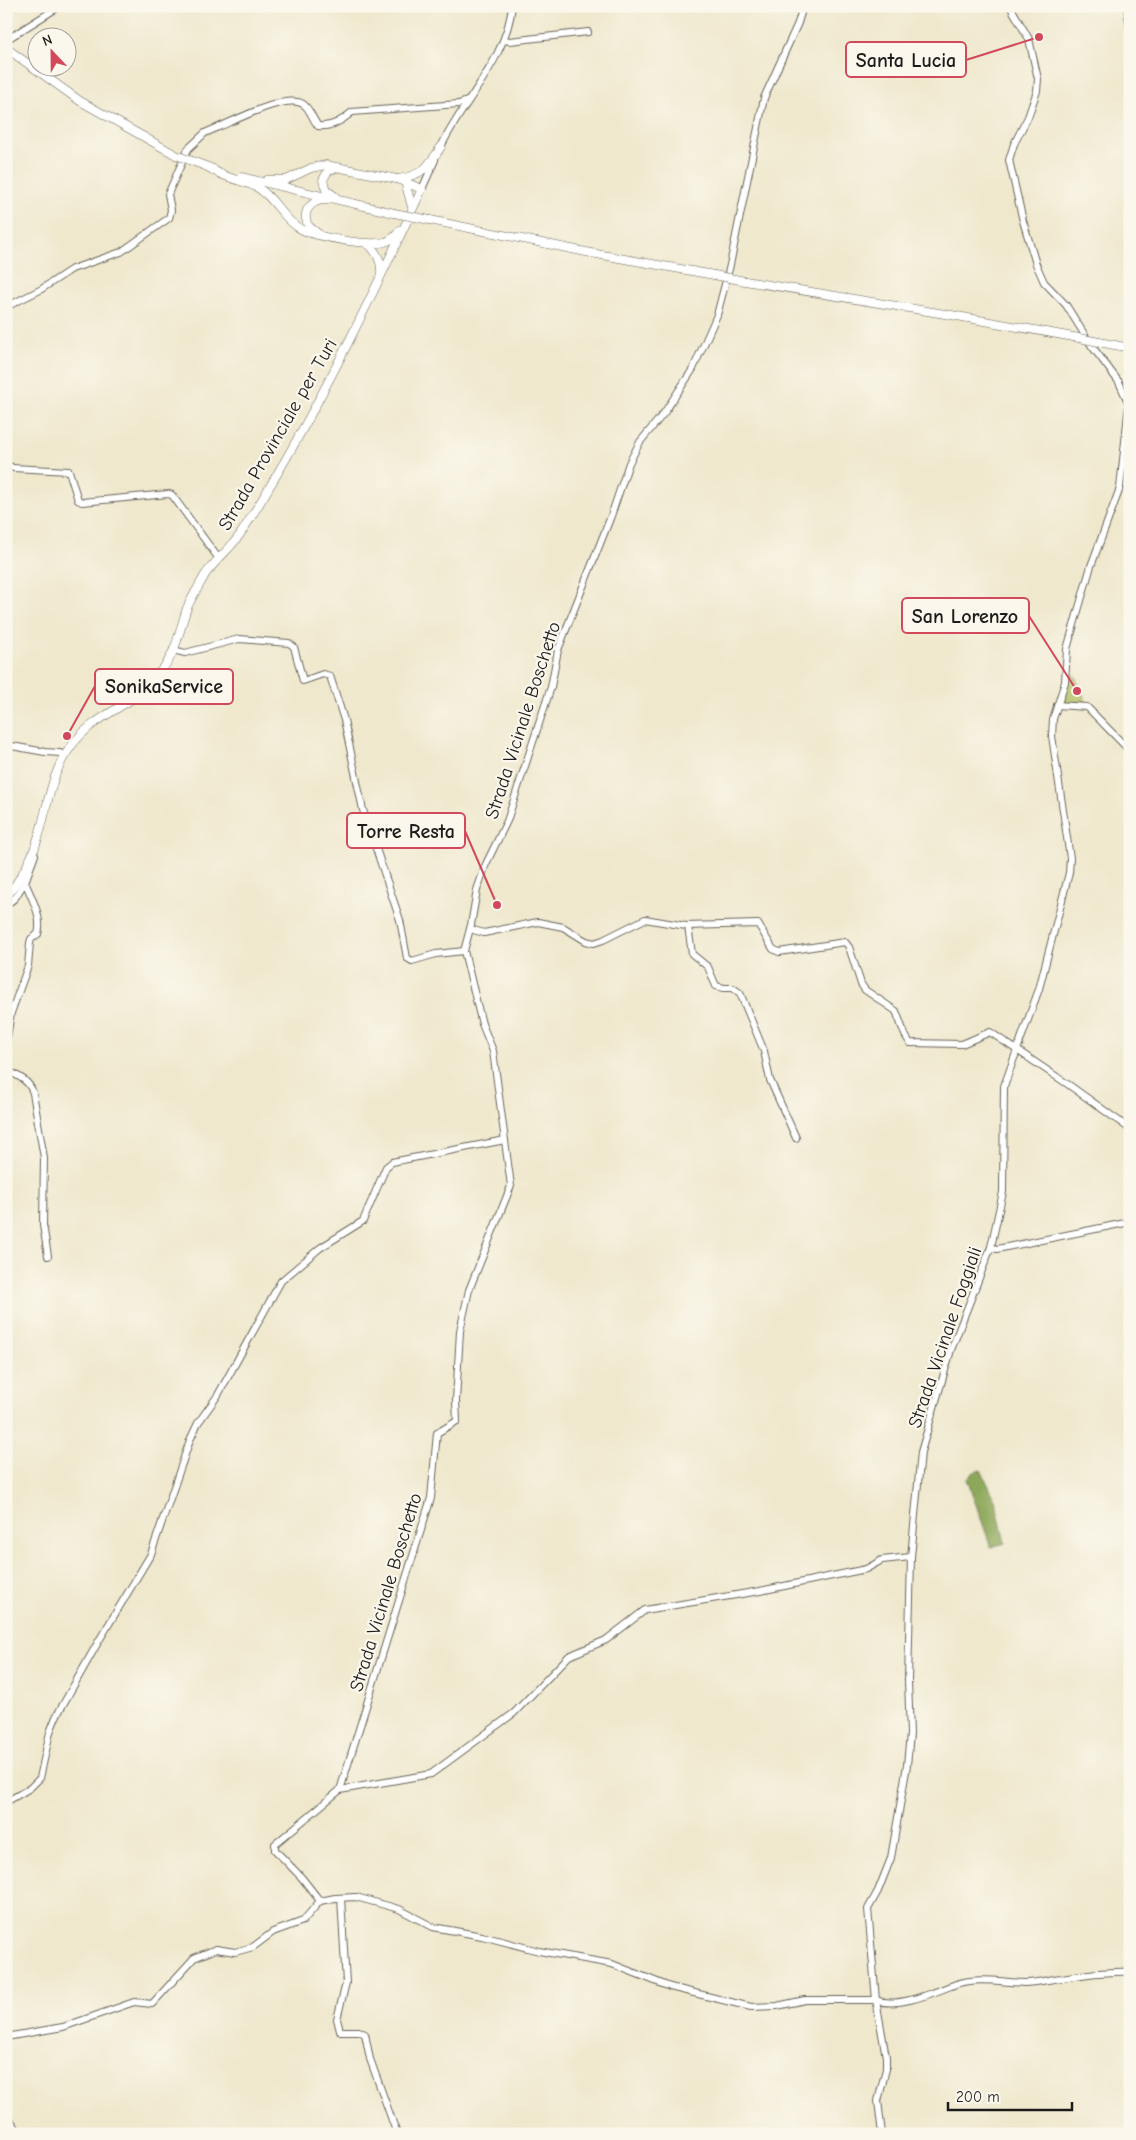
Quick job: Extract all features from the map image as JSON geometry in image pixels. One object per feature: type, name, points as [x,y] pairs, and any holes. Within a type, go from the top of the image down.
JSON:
[{"type":"main road","points":[[6,48],[52,83],[98,113],[176,155],[247,179],[394,213],[745,281],[957,316],[1079,338],[1095,344],[1130,348]]},
{"type":"main road","points":[[404,180],[420,173],[428,166],[441,147]]},
{"type":"main road","points":[[247,179],[286,180],[320,166],[404,180],[422,188]]},
{"type":"main road","points":[[208,167],[216,173],[257,188],[270,198],[290,222],[301,230],[320,236],[373,245],[392,253]]},
{"type":"main road","points":[[341,168],[328,170],[323,180],[324,186],[328,192],[335,196],[358,205]]},
{"type":"main road","points":[[373,245],[396,236],[411,211],[412,201],[404,180]]},
{"type":"main road","name":"Strada Provinciale per Turi","points":[[6,897],[16,885],[34,851],[54,779],[70,747],[95,721],[136,696],[166,665],[187,608],[208,571],[242,532],[325,390],[380,280],[422,188]]},
{"type":"main road","points":[[320,236],[307,222],[306,213],[310,205],[322,200],[358,205]]},
{"type":"main road","points":[[373,245],[381,264],[380,280]]},
{"type":"street","points":[[6,40],[60,6]]},
{"type":"street","name":"Strada Provinciale per Turi","points":[[422,188],[441,147],[504,40],[512,6]]},
{"type":"street","name":"Strada Vicinale Boschetto","points":[[340,1790],[431,1498],[437,1433],[457,1421],[456,1401],[460,1331],[469,1290],[511,1186],[493,1051],[482,1024],[464,951],[480,878],[507,821],[551,688],[558,650],[611,516],[634,451],[678,394],[693,369],[709,335],[722,300],[764,98],[798,22],[803,6]]},
{"type":"street","name":"Strada Vicinale Foggiali","points":[[882,2134],[878,2100],[886,2061],[876,2000],[868,1909],[878,1891],[891,1858],[907,1765],[910,1734],[908,1681],[911,1557],[921,1452],[948,1359],[991,1247],[1003,1192],[1003,1092],[1016,1049],[1039,989],[1069,873],[1070,858],[1051,730],[1057,705],[1066,682],[1067,649],[1091,566],[1120,488],[1129,404],[1119,382],[1095,344],[1066,305],[1044,282],[1039,273],[1023,220],[1009,160],[1014,144],[1028,118],[1038,84],[1029,38],[1010,6]]},
{"type":"street","points":[[1127,6],[1130,33]]},
{"type":"street","points":[[504,40],[510,42],[588,32]]},
{"type":"street","points":[[6,307],[40,290],[72,269],[121,252],[169,218],[172,210],[168,194],[188,149],[206,133],[214,129],[280,102],[297,101],[305,104],[318,126],[325,127],[344,119],[352,112],[459,104],[468,101]]},
{"type":"street","points":[[6,464],[14,468],[69,471],[78,500],[82,502],[172,495],[219,559]]},
{"type":"street","points":[[173,650],[186,653],[239,639],[290,643],[294,647],[303,681],[323,674],[330,676],[344,720],[363,810],[400,920],[407,958],[412,961],[436,954],[464,951]]},
{"type":"street","points":[[1057,705],[1087,707],[1130,751]]},
{"type":"street","points":[[6,745],[60,753]]},
{"type":"street","points":[[6,905],[15,898],[25,882],[35,854],[34,851]]},
{"type":"street","points":[[6,1043],[12,1012],[28,966],[31,939],[38,934],[40,927],[25,882]]},
{"type":"street","points":[[470,929],[484,933],[538,922],[563,927],[586,941],[594,943],[645,919],[688,926],[758,924],[773,949],[778,952],[845,942],[849,947],[861,984],[865,990],[896,1011],[910,1043],[962,1044],[987,1032],[1016,1049],[1130,1129]]},
{"type":"street","points":[[688,926],[690,949],[693,956],[708,967],[716,986],[733,988],[740,993],[764,1051],[770,1080],[796,1138]]},
{"type":"street","points":[[6,1070],[31,1085],[33,1093],[44,1158],[43,1226],[48,1256]]},
{"type":"street","points":[[6,1802],[30,1788],[40,1778],[50,1732],[56,1718],[97,1644],[151,1554],[190,1440],[198,1423],[218,1395],[280,1281],[320,1248],[363,1221],[386,1167],[392,1162],[505,1140]]},
{"type":"street","points":[[991,1247],[997,1248],[1130,1222]]},
{"type":"street","points":[[320,1901],[302,1878],[275,1850],[276,1844],[340,1790],[431,1774],[514,1713],[569,1656],[606,1640],[645,1610],[760,1592],[866,1569],[882,1560],[911,1557]]},
{"type":"street","points":[[341,1898],[346,1983],[338,2012],[338,2025],[340,2031],[359,2031],[365,2034],[370,2059],[397,2134]]},
{"type":"street","points":[[6,2037],[63,2027],[134,2002],[152,2004],[194,1958],[216,1949],[235,1952],[253,1947],[273,1932],[303,1921],[320,1901],[341,1898],[367,1899],[400,1909],[433,1927],[482,1936],[539,1952],[612,1964],[670,1987],[752,2007],[776,2006],[805,2000],[876,2000],[892,2002],[924,1996],[972,1981],[985,1980],[1023,1983],[1099,1972],[1130,1972]]},
{"type":"street","points":[[6,2114],[20,2134]]},
{"type":"green space","points":[[1074,675],[1086,702],[1066,704],[1062,702],[1068,677]]},
{"type":"green space","points":[[981,1470],[995,1499],[1005,1543],[991,1547],[967,1479],[974,1472]]},
{"type":"place","name":"Santa Lucia","points":[[1039,37]]},
{"type":"place","name":"San Lorenzo","points":[[1077,691]]},
{"type":"place","name":"SonikaService","points":[[67,736]]},
{"type":"place","name":"Torre Resta","points":[[497,905]]}]
